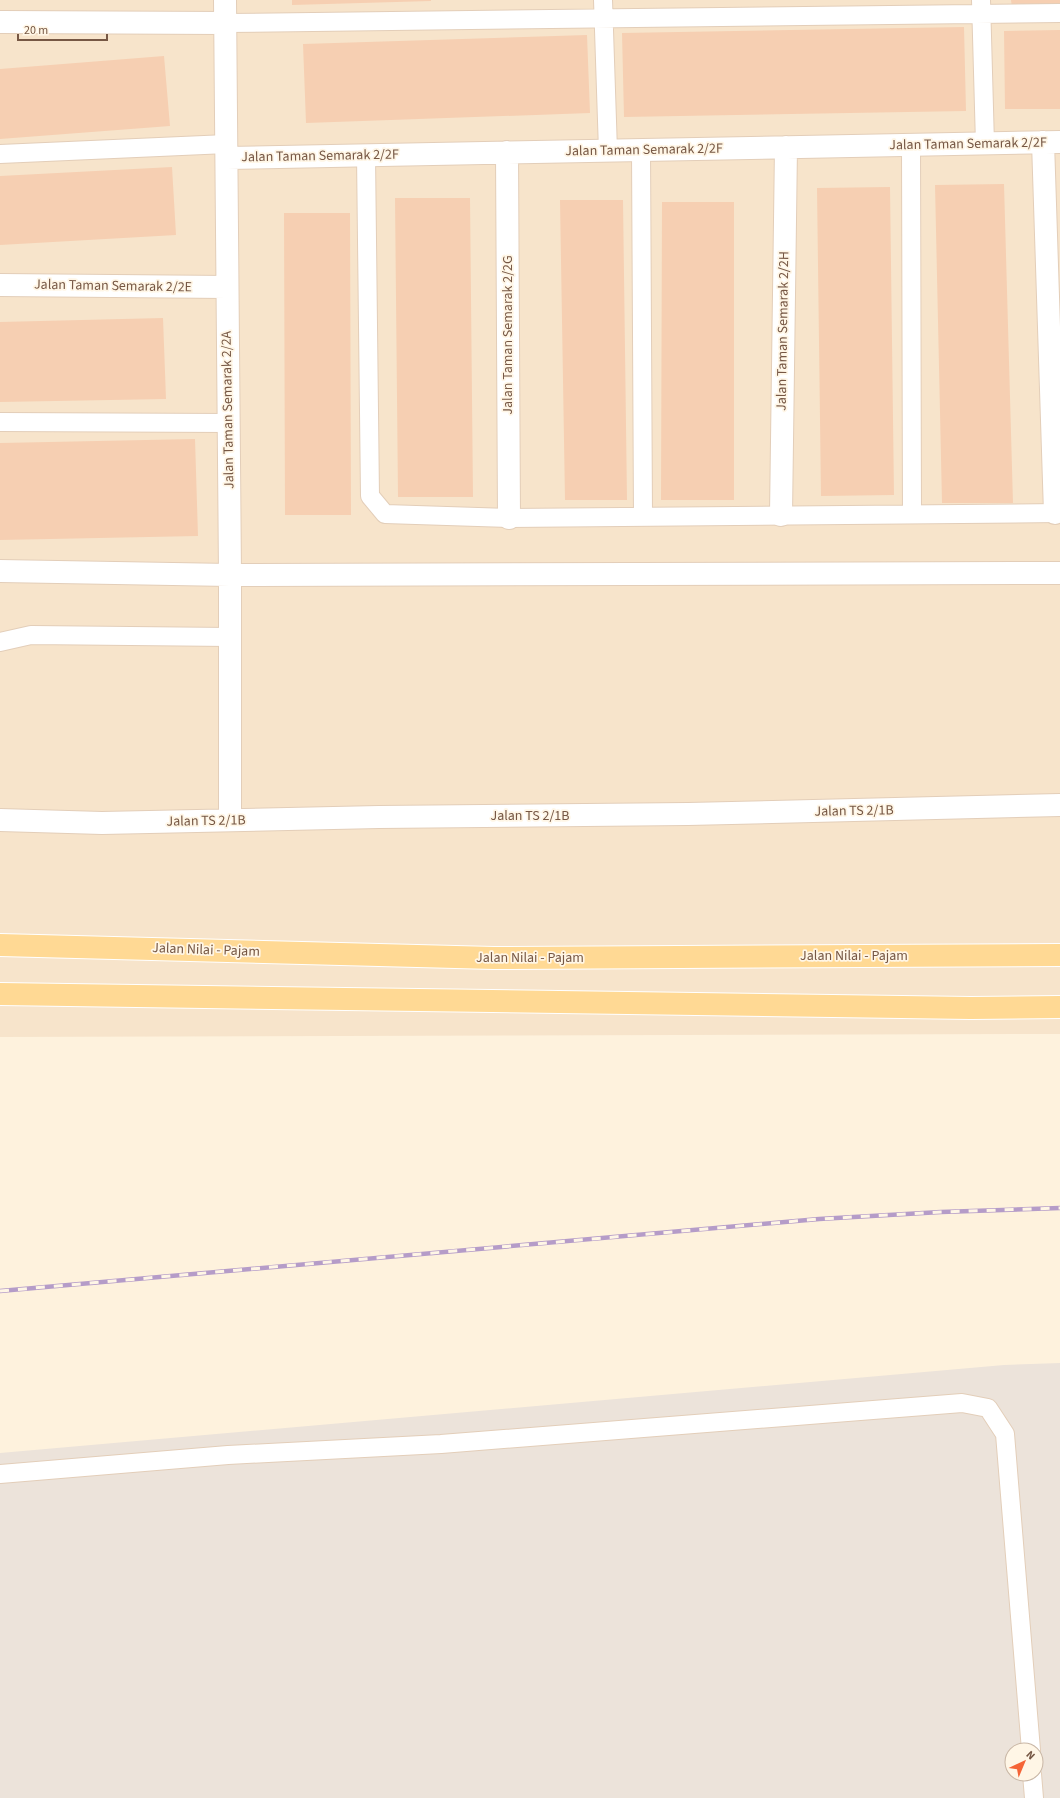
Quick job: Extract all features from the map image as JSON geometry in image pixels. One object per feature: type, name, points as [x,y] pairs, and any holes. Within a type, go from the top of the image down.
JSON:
[{"type":"main road","name":"Jalan Nilai - Pajam","points":[[0,945],[494,958],[1060,955]]},
{"type":"main road","points":[[0,994],[971,1008],[1060,1007]]},
{"type":"street","name":"Jalan Taman Semarak 2/2A","points":[[225,0],[230,575],[230,820]]},
{"type":"street","points":[[0,22],[226,23]]},
{"type":"street","points":[[1051,142],[1057,513]]},
{"type":"street","name":"Jalan Taman Semarak 2/2F","points":[[227,151],[366,155],[1051,142]]},
{"type":"street","name":"Jalan Taman Semarak 2/2H","points":[[781,515],[786,147]]},
{"type":"street","name":"Jalan Taman Semarak 2/2G","points":[[507,152],[509,518]]},
{"type":"street","name":"Jalan Taman Semarak 2/2E","points":[[0,285],[227,287]]},
{"type":"street","points":[[0,571],[230,575],[1060,573]]},
{"type":"street","name":"Jalan TS 2/1B","points":[[0,820],[102,823],[696,814],[1060,806]]},
{"type":"lane","points":[[603,0],[605,18],[608,151]]},
{"type":"lane","points":[[226,23],[605,18],[981,7],[1060,13]]},
{"type":"lane","points":[[981,7],[985,144]]},
{"type":"lane","points":[[911,145],[912,514]]},
{"type":"lane","points":[[641,150],[643,517]]},
{"type":"lane","points":[[0,154],[227,151]]},
{"type":"lane","points":[[366,155],[370,496],[386,514],[509,518],[1057,513]]},
{"type":"lane","points":[[0,422],[229,423]]},
{"type":"lane","points":[[0,642],[31,635],[230,637]]},
{"type":"lane","points":[[0,1474],[228,1455],[441,1444],[962,1403],[988,1408],[1005,1434],[1030,1742]]},
{"type":"lane","points":[[1033,1782],[1034,1798]]},
{"type":"shaded area","points":[[0,0],[1060,0],[1060,1034],[0,1037]]},
{"type":"shaded area","points":[[1060,1363],[1060,1798],[0,1798],[0,1453],[1004,1365]]},
{"type":"building","points":[[292,0],[431,0],[431,1],[292,5]]},
{"type":"building","points":[[1011,0],[1060,0],[1060,7],[1012,8]]},
{"type":"building","points":[[964,27],[966,111],[624,117],[622,33]]},
{"type":"building","points":[[1060,30],[1060,109],[1005,109],[1004,31]]},
{"type":"building","points":[[587,35],[590,113],[306,123],[303,44]]},
{"type":"building","points":[[164,56],[170,126],[0,139],[0,69]]},
{"type":"building","points":[[172,167],[176,235],[0,245],[0,176]]},
{"type":"building","points":[[1004,184],[1013,503],[942,503],[935,185]]},
{"type":"building","points":[[890,187],[894,495],[821,496],[817,188]]},
{"type":"building","points":[[395,198],[470,198],[473,497],[398,497]]},
{"type":"building","points":[[560,200],[623,200],[627,500],[565,500]]},
{"type":"building","points":[[662,202],[734,202],[734,500],[661,500]]},
{"type":"building","points":[[284,213],[350,213],[351,515],[285,515]]},
{"type":"building","points":[[163,318],[166,399],[0,402],[0,322]]},
{"type":"building","points":[[195,439],[198,536],[0,540],[0,443]]},
{"type":"railway","points":[[0,1291],[819,1219],[941,1212],[1060,1208]]}]
